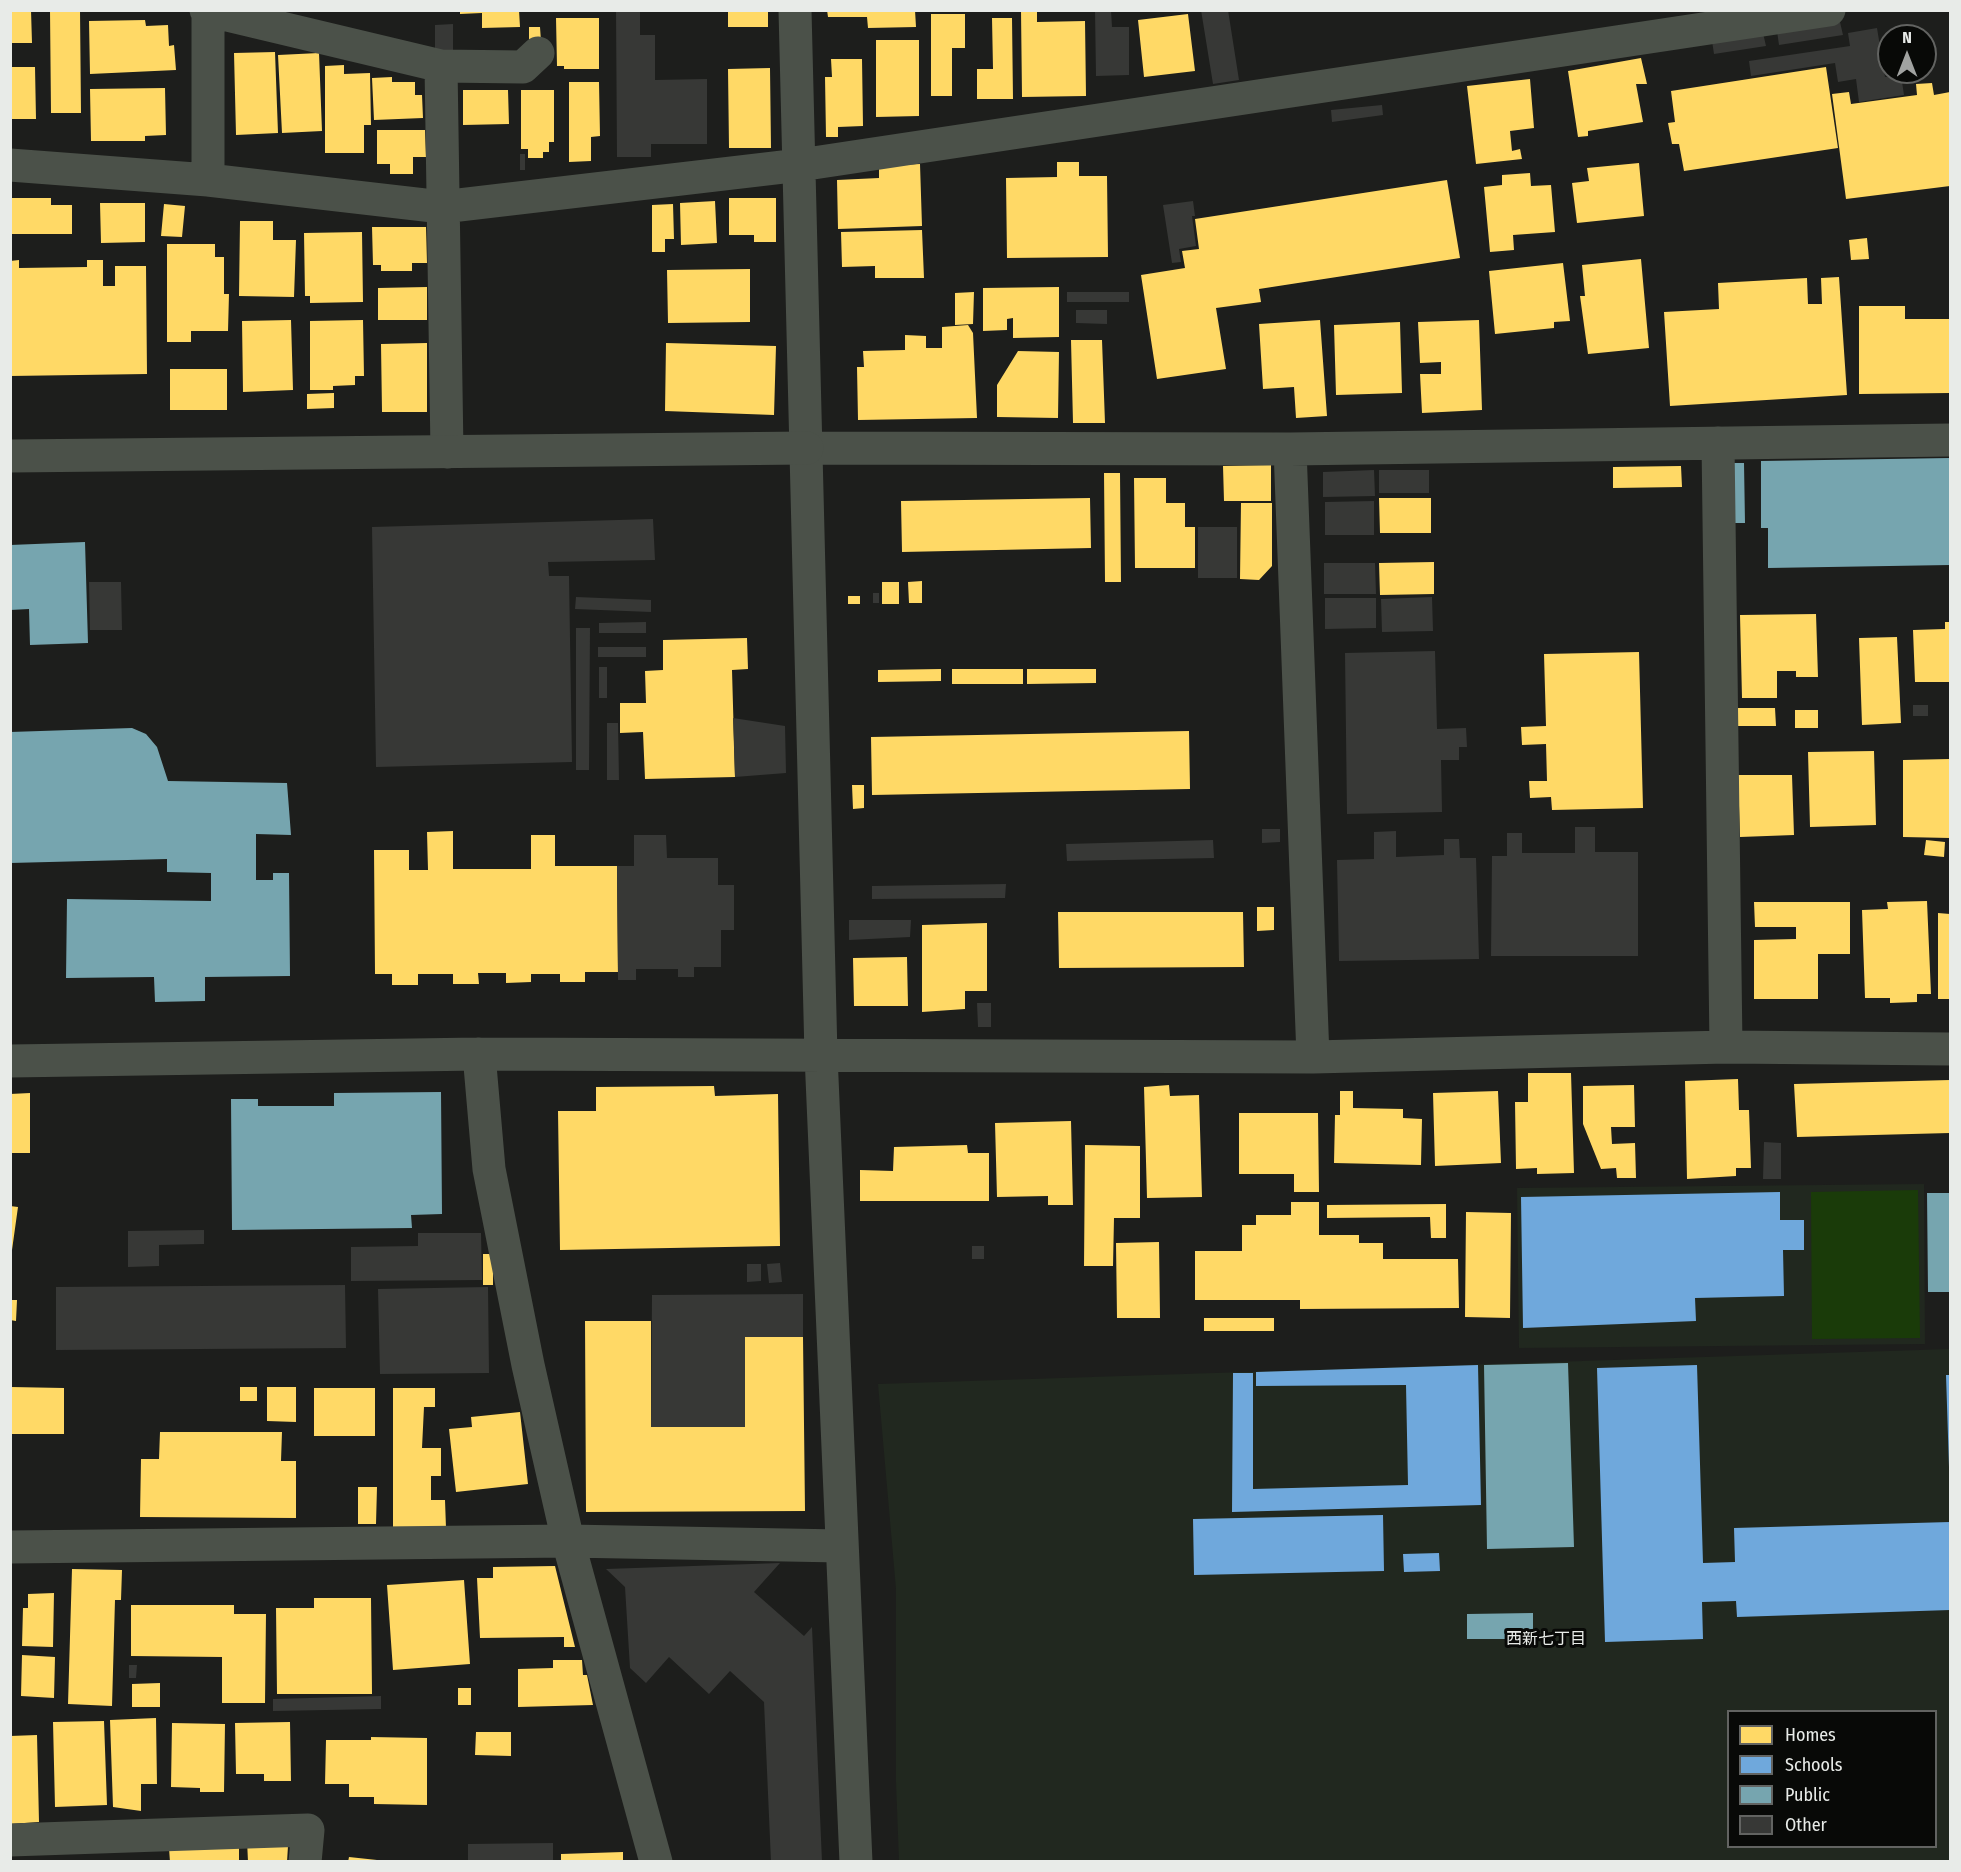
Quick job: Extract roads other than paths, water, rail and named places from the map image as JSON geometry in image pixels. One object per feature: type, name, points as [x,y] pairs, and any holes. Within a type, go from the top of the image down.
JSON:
[{"type":"street","points":[[795,10],[821,1055],[856,1862]]},
{"type":"street","points":[[10,165],[208,180],[442,207],[800,165],[1829,10]]},
{"type":"street","points":[[208,180],[207,11],[441,66],[523,67],[538,53]]},
{"type":"street","points":[[441,66],[447,452]]},
{"type":"street","points":[[10,456],[807,448],[1290,449],[1950,440]]},
{"type":"street","points":[[1718,443],[1726,1047]]},
{"type":"street","points":[[1290,449],[1313,1057]]},
{"type":"street","points":[[10,1061],[479,1054],[1313,1057],[1726,1047],[1950,1049]]},
{"type":"street","points":[[479,1054],[489,1169],[528,1365],[568,1541],[656,1862]]},
{"type":"street","points":[[10,1547],[568,1541],[841,1546]]},
{"type":"street","points":[[10,1840],[139,1849],[308,1830],[305,1862]]},
{"type":"district","name":"西新七丁目","points":[[1546,1640]]}]
